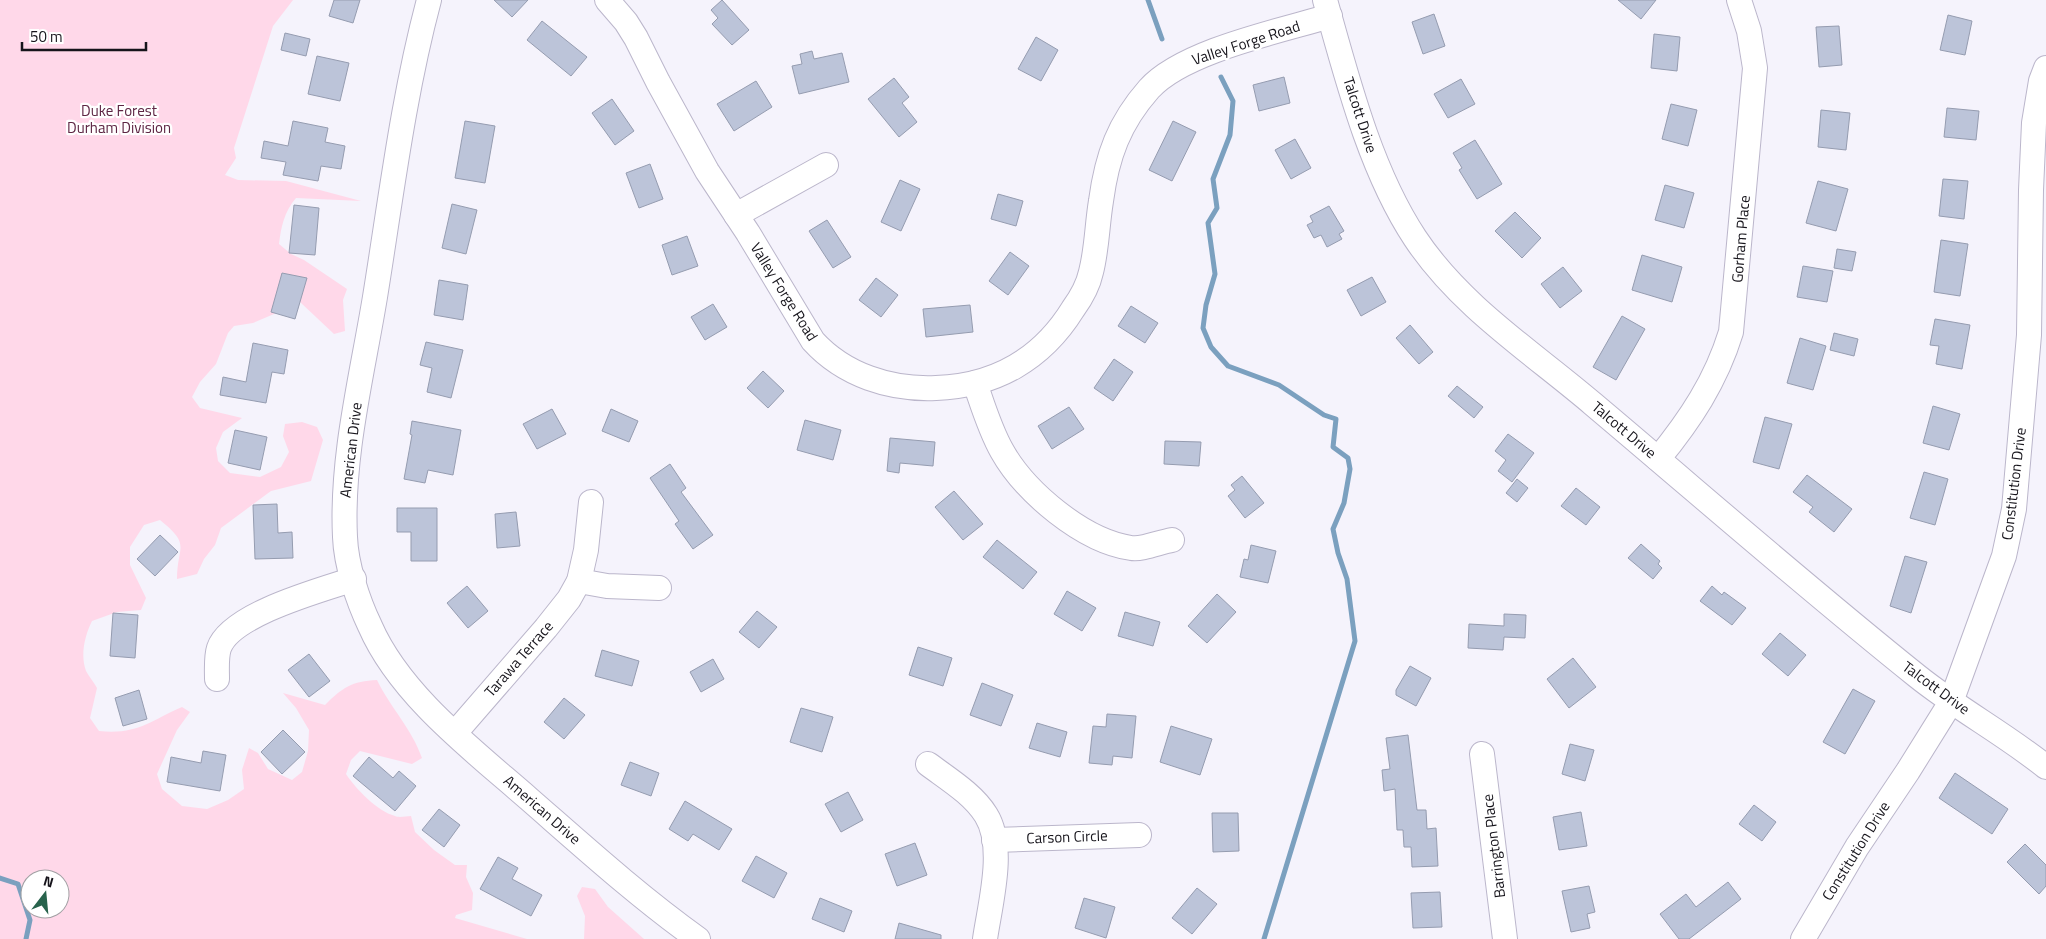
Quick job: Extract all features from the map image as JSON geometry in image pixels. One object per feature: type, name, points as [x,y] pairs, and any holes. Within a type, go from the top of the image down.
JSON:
[{"type":"street","name":"American Drive","points":[[429,0],[410,86],[344,487],[347,556],[369,625],[388,661],[413,693],[455,733],[633,891],[698,939]]},
{"type":"street","name":"Valley Forge Road","points":[[608,0],[636,38],[707,171],[736,215],[803,327],[822,350],[846,367],[872,379],[896,386],[951,387],[975,383],[1012,368],[1033,356],[1062,327],[1081,298],[1091,273],[1105,177],[1117,136],[1132,110],[1150,87],[1173,70],[1196,58],[1327,8]]},
{"type":"street","name":"Gorham Place","points":[[1658,459],[1703,398],[1717,372],[1731,332],[1755,68],[1749,31],[1739,0]]},
{"type":"street","name":"Talcott Drive","points":[[1327,8],[1358,111],[1378,168],[1416,240],[1448,280],[1500,329],[1919,678],[1951,702],[2005,736],[2046,767]]},
{"type":"street","name":"Constitution Drive","points":[[1803,939],[1857,847],[1951,702],[2004,556],[2009,535],[2037,335],[2031,190],[2034,123],[2041,81],[2046,68]]},
{"type":"street","points":[[736,215],[826,165]]},
{"type":"street","points":[[975,383],[1002,452],[1026,483],[1068,520],[1102,539],[1133,549],[1172,540]]},
{"type":"street","name":"Tarawa Terrace","points":[[455,733],[546,628],[569,598],[578,582],[586,550],[591,502]]},
{"type":"street","points":[[217,679],[219,649],[224,639],[234,629],[261,612],[354,579]]},
{"type":"street","points":[[578,582],[607,586],[659,588]]},
{"type":"street","name":"Barrington Place","points":[[1482,754],[1505,939]]},
{"type":"street","points":[[928,764],[958,786],[979,806],[986,816],[994,840],[995,868],[985,939]]},
{"type":"street","name":"Carson Circle","points":[[994,840],[1139,835]]},
{"type":"green space","name":"Duke Forest Durham Division","points":[[0,0],[293,0],[273,26],[234,148],[236,158],[225,175],[238,180],[286,181],[361,201],[296,198],[284,220],[279,244],[291,254],[304,260],[347,289],[343,300],[345,331],[334,334],[300,302],[288,304],[274,314],[253,323],[234,326],[228,333],[216,364],[200,382],[192,397],[200,408],[242,418],[223,432],[216,448],[218,461],[230,473],[260,477],[281,467],[289,452],[283,436],[285,424],[302,422],[317,427],[323,440],[311,481],[271,491],[221,528],[215,545],[204,559],[197,574],[177,579],[180,546],[176,535],[160,520],[144,525],[130,547],[130,565],[146,598],[141,610],[117,612],[92,621],[85,639],[84,665],[97,688],[90,718],[99,731],[112,732],[143,726],[182,707],[190,712],[177,730],[157,774],[162,789],[182,806],[207,809],[228,800],[244,789],[242,770],[249,748],[258,753],[268,769],[292,780],[302,772],[308,751],[309,730],[296,708],[283,693],[325,705],[348,686],[377,680],[413,737],[422,758],[412,764],[360,751],[351,760],[346,774],[361,793],[381,809],[397,817],[411,816],[415,832],[434,850],[455,865],[467,865],[466,877],[473,893],[472,910],[456,915],[455,918],[527,939],[0,939]]},
{"type":"green space","points":[[582,887],[595,889],[608,907],[644,939],[584,939],[585,916],[577,896]]},
{"type":"building","points":[[334,0],[360,0],[353,23],[329,16]]},
{"type":"building","points":[[494,0],[528,0],[512,17]]},
{"type":"building","points":[[722,0],[749,30],[732,45],[712,24],[718,18],[711,10]]},
{"type":"building","points":[[1618,0],[1656,0],[1641,19]]},
{"type":"building","points":[[1434,14],[1445,46],[1423,54],[1412,22]]},
{"type":"building","points":[[1948,15],[1972,21],[1965,55],[1940,50]]},
{"type":"building","points":[[542,21],[587,57],[571,76],[527,40]]},
{"type":"building","points":[[1839,26],[1842,65],[1819,67],[1816,27]]},
{"type":"building","points":[[285,33],[310,39],[306,56],[281,50]]},
{"type":"building","points":[[1654,34],[1680,37],[1677,71],[1651,68]]},
{"type":"building","points":[[1036,37],[1058,50],[1041,81],[1018,69]]},
{"type":"building","points":[[812,51],[814,59],[842,53],[849,82],[799,94],[792,66],[802,64],[800,54]]},
{"type":"building","points":[[317,56],[349,63],[340,101],[308,94]]},
{"type":"building","points":[[1284,77],[1290,103],[1259,111],[1253,85]]},
{"type":"building","points":[[894,78],[909,97],[902,103],[917,122],[899,137],[868,99]]},
{"type":"building","points":[[1461,79],[1475,104],[1448,118],[1434,94]]},
{"type":"building","points":[[756,81],[772,107],[734,131],[717,104]]},
{"type":"building","points":[[612,99],[634,131],[615,145],[592,113]]},
{"type":"building","points":[[1671,104],[1697,110],[1688,146],[1662,139]]},
{"type":"building","points":[[1947,108],[1979,111],[1976,140],[1944,137]]},
{"type":"building","points":[[1821,110],[1850,113],[1846,150],[1818,147]]},
{"type":"building","points":[[293,121],[328,128],[325,142],[345,146],[341,169],[321,166],[318,181],[283,175],[286,162],[261,158],[264,141],[288,146]]},
{"type":"building","points":[[465,121],[495,126],[485,183],[455,178]]},
{"type":"building","points":[[1173,121],[1196,132],[1172,181],[1149,170]]},
{"type":"building","points":[[1295,139],[1311,168],[1291,179],[1275,150]]},
{"type":"building","points":[[1475,140],[1502,184],[1477,199],[1459,170],[1462,168],[1453,153]]},
{"type":"building","points":[[650,164],[663,199],[639,208],[626,173]]},
{"type":"building","points":[[1943,179],[1968,181],[1964,219],[1939,216]]},
{"type":"building","points":[[900,180],[920,189],[901,231],[881,222]]},
{"type":"building","points":[[1818,181],[1848,189],[1836,231],[1806,223]]},
{"type":"building","points":[[1665,185],[1694,193],[1684,228],[1655,220]]},
{"type":"building","points":[[998,194],[1023,201],[1016,226],[991,219]]},
{"type":"building","points":[[452,204],[477,210],[466,254],[442,248]]},
{"type":"building","points":[[294,205],[319,208],[315,255],[289,253]]},
{"type":"building","points":[[1329,206],[1344,231],[1339,234],[1342,239],[1327,247],[1321,235],[1314,238],[1307,225],[1313,222],[1310,216]]},
{"type":"building","points":[[1515,212],[1541,238],[1522,258],[1495,231]]},
{"type":"building","points":[[827,220],[851,257],[833,268],[809,231]]},
{"type":"building","points":[[687,236],[698,266],[672,275],[662,245]]},
{"type":"building","points":[[1941,240],[1968,244],[1960,296],[1934,292]]},
{"type":"building","points":[[1837,249],[1856,252],[1852,271],[1834,268]]},
{"type":"building","points":[[1010,252],[1029,266],[1008,295],[989,281]]},
{"type":"building","points":[[1642,255],[1682,267],[1672,302],[1632,290]]},
{"type":"building","points":[[1803,266],[1833,271],[1827,302],[1797,297]]},
{"type":"building","points":[[1563,267],[1582,291],[1560,308],[1541,284]]},
{"type":"building","points":[[282,273],[307,278],[295,319],[271,312]]},
{"type":"building","points":[[1372,277],[1386,302],[1361,316],[1347,290]]},
{"type":"building","points":[[876,278],[898,295],[881,317],[859,300]]},
{"type":"building","points":[[439,280],[468,285],[463,320],[434,315]]},
{"type":"building","points":[[713,304],[727,327],[705,340],[691,317]]},
{"type":"building","points":[[970,305],[973,332],[926,337],[923,309]]},
{"type":"building","points":[[1131,306],[1158,323],[1145,343],[1118,326]]},
{"type":"building","points":[[1622,316],[1645,329],[1616,380],[1593,367]]},
{"type":"building","points":[[1935,319],[1970,325],[1962,369],[1936,364],[1939,346],[1930,345]]},
{"type":"building","points":[[1410,325],[1433,352],[1419,364],[1396,338]]},
{"type":"building","points":[[1834,333],[1858,339],[1854,356],[1830,350]]},
{"type":"building","points":[[1800,338],[1826,346],[1813,390],[1787,383]]},
{"type":"building","points":[[426,342],[463,350],[451,398],[427,392],[432,368],[420,365]]},
{"type":"building","points":[[253,343],[288,350],[284,374],[272,372],[266,403],[220,395],[223,377],[246,382]]},
{"type":"building","points":[[1114,359],[1133,372],[1113,401],[1094,388]]},
{"type":"building","points":[[763,371],[784,391],[768,408],[747,388]]},
{"type":"building","points":[[1457,386],[1483,407],[1474,418],[1448,396]]},
{"type":"building","points":[[1933,406],[1960,414],[1949,450],[1923,443]]},
{"type":"building","points":[[1069,407],[1084,429],[1052,449],[1038,426]]},
{"type":"building","points":[[552,409],[566,434],[537,449],[523,424]]},
{"type":"building","points":[[611,409],[638,421],[629,442],[602,431]]},
{"type":"building","points":[[1765,417],[1792,424],[1779,469],[1753,462]]},
{"type":"building","points":[[805,420],[841,430],[833,460],[797,450]]},
{"type":"building","points":[[412,421],[461,430],[453,475],[428,470],[425,483],[404,479],[412,435],[410,434]]},
{"type":"building","points":[[235,430],[267,437],[260,470],[228,463]]},
{"type":"building","points":[[1508,434],[1534,453],[1512,482],[1498,471],[1506,460],[1495,451]]},
{"type":"building","points":[[890,438],[935,442],[933,466],[900,463],[899,473],[887,471]]},
{"type":"building","points":[[1165,441],[1201,442],[1199,466],[1164,464]]},
{"type":"building","points":[[670,464],[686,488],[681,492],[713,535],[693,549],[675,524],[679,521],[650,478]]},
{"type":"building","points":[[1924,472],[1948,479],[1935,525],[1910,518]]},
{"type":"building","points":[[1807,475],[1852,509],[1834,532],[1809,512],[1813,507],[1793,492]]},
{"type":"building","points":[[1242,476],[1264,503],[1245,518],[1228,496],[1235,490],[1231,485]]},
{"type":"building","points":[[1517,479],[1528,488],[1517,502],[1506,493]]},
{"type":"building","points":[[1576,488],[1600,507],[1586,525],[1561,506]]},
{"type":"building","points":[[954,491],[983,524],[963,540],[935,507]]},
{"type":"building","points":[[277,504],[278,533],[292,532],[293,558],[255,559],[253,505]]},
{"type":"building","points":[[397,508],[437,508],[437,561],[411,561],[411,532],[397,532]]},
{"type":"building","points":[[516,512],[520,546],[497,548],[495,514]]},
{"type":"building","points":[[160,535],[178,552],[155,576],[137,559]]},
{"type":"building","points":[[997,540],[1037,572],[1023,589],[983,557]]},
{"type":"building","points":[[1641,544],[1660,561],[1658,564],[1662,568],[1653,579],[1628,558]]},
{"type":"building","points":[[1251,545],[1276,551],[1268,583],[1240,577],[1244,559],[1248,560]]},
{"type":"building","points":[[1905,556],[1927,562],[1911,613],[1890,606]]},
{"type":"building","points":[[467,586],[488,611],[468,628],[447,603]]},
{"type":"building","points":[[1712,586],[1722,595],[1724,592],[1746,608],[1732,625],[1700,601]]},
{"type":"building","points":[[1067,591],[1096,608],[1082,631],[1054,614]]},
{"type":"building","points":[[1217,594],[1236,612],[1207,643],[1188,626]]},
{"type":"building","points":[[757,611],[777,627],[759,648],[739,632]]},
{"type":"building","points":[[1125,612],[1160,622],[1153,646],[1118,636]]},
{"type":"building","points":[[113,613],[138,615],[135,658],[110,656]]},
{"type":"building","points":[[1504,614],[1526,615],[1525,638],[1504,637],[1503,650],[1468,648],[1469,624],[1504,626]]},
{"type":"building","points":[[1780,633],[1806,655],[1788,676],[1762,654]]},
{"type":"building","points":[[918,647],[952,658],[943,686],[909,675]]},
{"type":"building","points":[[602,650],[639,661],[632,686],[595,676]]},
{"type":"building","points":[[309,654],[330,681],[309,697],[288,670]]},
{"type":"building","points":[[1573,658],[1596,687],[1569,708],[1547,679]]},
{"type":"building","points":[[713,659],[724,679],[701,692],[690,672]]},
{"type":"building","points":[[1410,666],[1431,678],[1416,706],[1396,695],[1396,690]]},
{"type":"building","points":[[982,683],[1013,695],[1001,726],[970,715]]},
{"type":"building","points":[[1853,689],[1875,701],[1845,754],[1823,742]]},
{"type":"building","points":[[139,690],[147,719],[123,726],[115,698]]},
{"type":"building","points":[[564,698],[585,715],[564,739],[544,722]]},
{"type":"building","points":[[801,708],[833,717],[822,752],[790,742]]},
{"type":"building","points":[[1107,714],[1136,716],[1132,758],[1113,756],[1112,765],[1089,763],[1093,726],[1106,727]]},
{"type":"building","points":[[1037,723],[1067,732],[1060,757],[1029,748]]},
{"type":"building","points":[[1171,726],[1212,739],[1200,775],[1160,762]]},
{"type":"building","points":[[283,730],[305,752],[282,774],[261,752]]},
{"type":"building","points":[[1408,735],[1417,810],[1426,810],[1427,829],[1436,828],[1438,866],[1412,867],[1411,847],[1404,847],[1403,830],[1397,830],[1395,789],[1384,791],[1382,770],[1390,769],[1386,738]]},
{"type":"building","points":[[1570,744],[1594,750],[1585,781],[1562,774]]},
{"type":"building","points":[[203,751],[226,755],[220,791],[167,782],[171,757],[201,763]]},
{"type":"building","points":[[369,757],[393,778],[399,771],[416,786],[395,811],[353,776]]},
{"type":"building","points":[[630,762],[659,773],[651,796],[621,785]]},
{"type":"building","points":[[1955,773],[2008,809],[1992,834],[1939,798]]},
{"type":"building","points":[[848,792],[863,820],[841,832],[825,804]]},
{"type":"building","points":[[685,801],[732,829],[719,850],[693,834],[688,841],[669,829]]},
{"type":"building","points":[[1754,805],[1776,822],[1762,841],[1739,824]]},
{"type":"building","points":[[439,809],[460,825],[444,847],[422,830]]},
{"type":"building","points":[[1581,812],[1587,846],[1559,850],[1553,817]]},
{"type":"building","points":[[1212,813],[1238,813],[1239,851],[1213,852]]},
{"type":"building","points":[[915,843],[927,875],[897,886],[885,854]]},
{"type":"building","points":[[2025,844],[2046,865],[2046,886],[2039,894],[2007,862]]},
{"type":"building","points":[[756,856],[787,873],[774,898],[742,881]]},
{"type":"building","points":[[498,857],[518,868],[512,879],[542,895],[531,916],[480,889]]},
{"type":"building","points":[[1728,882],[1741,899],[1689,939],[1679,939],[1660,914],[1686,894],[1696,907]]},
{"type":"building","points":[[1589,886],[1595,912],[1587,914],[1590,928],[1571,932],[1562,891]]},
{"type":"building","points":[[1197,888],[1217,904],[1192,934],[1172,918]]},
{"type":"building","points":[[1440,892],[1442,927],[1413,928],[1411,893]]},
{"type":"building","points":[[820,898],[852,911],[844,932],[812,919]]},
{"type":"building","points":[[1084,898],[1115,907],[1106,938],[1075,928]]},
{"type":"building","points":[[899,923],[941,935],[941,939],[895,939]]},
{"type":"waterway","points":[[1148,0],[1162,39]]},
{"type":"waterway","points":[[1221,77],[1233,101],[1230,135],[1213,179],[1217,208],[1208,223],[1215,274],[1206,305],[1203,328],[1211,347],[1228,366],[1279,385],[1324,415],[1336,419],[1333,447],[1348,458],[1350,469],[1344,503],[1333,529],[1338,553],[1347,579],[1355,641],[1264,939]]},
{"type":"waterway","points":[[0,878],[18,884],[30,920],[26,939]]}]
